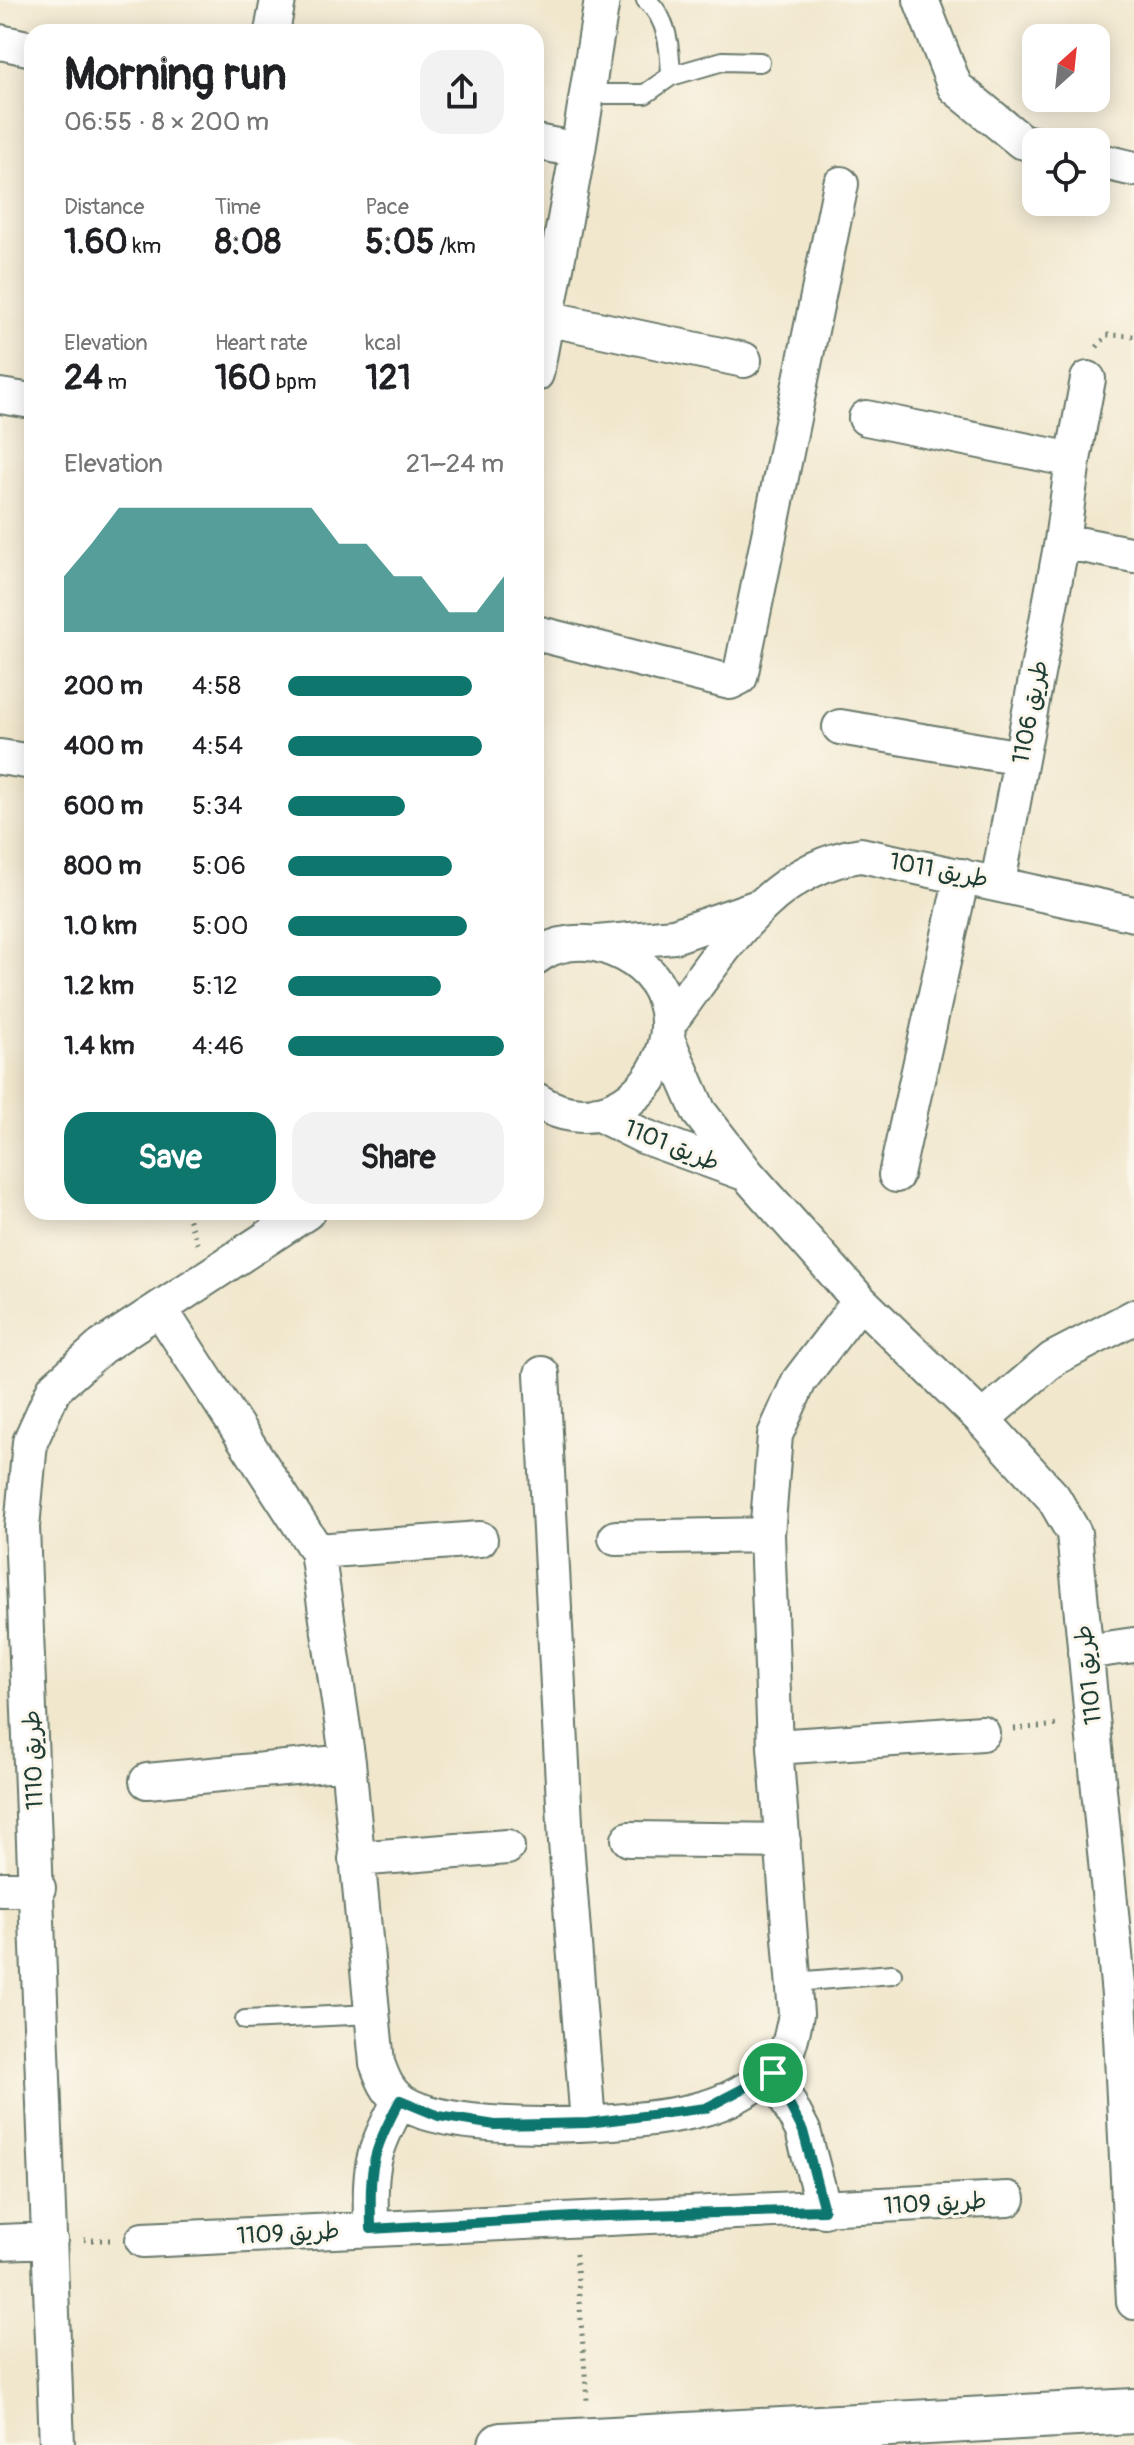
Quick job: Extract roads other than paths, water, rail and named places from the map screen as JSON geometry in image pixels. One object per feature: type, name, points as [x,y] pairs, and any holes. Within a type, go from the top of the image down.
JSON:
[{"type":"street","points":[[274,24],[278,0]]},
{"type":"street","points":[[544,329],[602,0]]},
{"type":"street","points":[[921,0],[955,87],[1022,141]]},
{"type":"street","points":[[0,42],[24,47]]},
{"type":"street","points":[[544,144],[578,150]]},
{"type":"street","points":[[1110,163],[1134,169]]},
{"type":"street","points":[[544,635],[730,682],[740,677],[841,184]]},
{"type":"street","points":[[546,318],[744,360]]},
{"type":"street","name":"طريق 1106","points":[[998,882],[1062,541],[1088,379]]},
{"type":"street","points":[[0,396],[24,400]]},
{"type":"street","points":[[866,418],[1073,460]]},
{"type":"street","points":[[1062,541],[1134,555]]},
{"type":"street","points":[[840,727],[1021,758]]},
{"type":"street","points":[[0,757],[24,761]]},
{"type":"street","name":"طريق 1011","points":[[544,931],[586,942],[674,936],[755,908],[806,871],[833,859],[861,855],[998,882],[1134,914]]},
{"type":"street","points":[[896,1175],[962,876]]},
{"type":"street","name":"طريق 1011","points":[[597,1113],[630,1099],[656,1074],[668,1032],[755,908]]},
{"type":"street","points":[[544,951],[586,942]]},
{"type":"street","name":"طريق 1101","points":[[586,942],[623,953],[646,970],[662,995],[668,1032],[699,1112],[747,1174],[860,1301],[982,1419],[1053,1497],[1074,1533],[1092,1721],[1126,1995],[1134,2302]]},
{"type":"street","points":[[544,1105],[579,1114],[597,1113]]},
{"type":"street","name":"طريق 1101","points":[[597,1113],[643,1136],[747,1174]]},
{"type":"street","name":"طريق 1110","points":[[57,2445],[38,1888],[11,1528],[30,1442],[54,1389],[101,1347],[295,1220]]},
{"type":"street","points":[[160,1309],[317,1551],[348,1762],[377,2063],[386,2085],[400,2100],[439,2116],[495,2125],[588,2123],[706,2108],[773,2073],[790,2046],[796,2014],[775,1747],[767,1535],[775,1435],[799,1381],[860,1301]]},
{"type":"street","points":[[982,1419],[1053,1359],[1134,1317]]},
{"type":"street","points":[[542,1374],[566,1842],[588,2123]]},
{"type":"street","points":[[616,1538],[767,1535]]},
{"type":"street","points":[[317,1551],[480,1539]]},
{"type":"street","points":[[1085,1652],[1134,1645]]},
{"type":"street","points":[[775,1747],[982,1733]]},
{"type":"street","points":[[147,1781],[348,1762]]},
{"type":"street","points":[[629,1839],[783,1841]]},
{"type":"street","points":[[356,1859],[507,1847]]},
{"type":"street","points":[[0,1889],[38,1888]]},
{"type":"street","points":[[773,2073],[803,2131],[824,2210]]},
{"type":"street","points":[[371,2229],[370,2168],[375,2147],[400,2100]]},
{"type":"street","name":"طريق 1109","points":[[143,2240],[573,2217],[824,2210],[1008,2199]]},
{"type":"street","points":[[0,2242],[50,2240]]},
{"type":"street","points":[[501,2445],[590,2443],[1134,2411]]},
{"type":"lane","points":[[646,0],[661,22],[670,45],[671,76]]},
{"type":"lane","points":[[587,94],[645,94],[671,76],[723,61],[760,62]]},
{"type":"lane","points":[[794,1982],[892,1974]]},
{"type":"lane","points":[[245,2020],[372,2014]]}]
